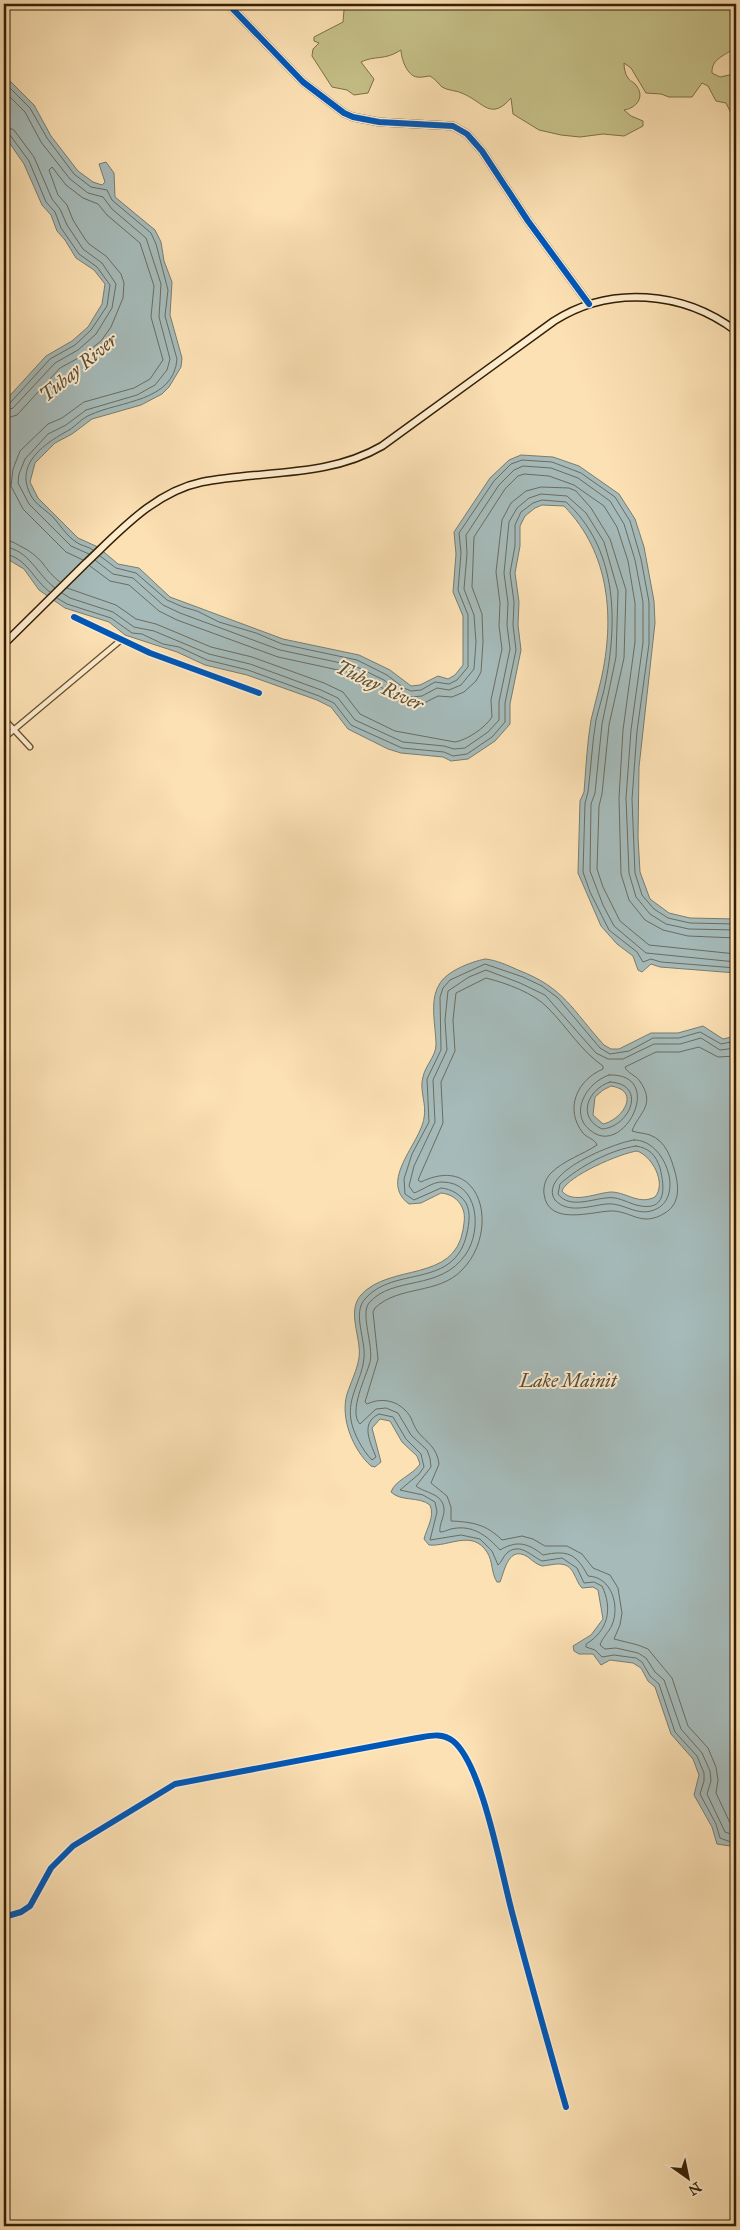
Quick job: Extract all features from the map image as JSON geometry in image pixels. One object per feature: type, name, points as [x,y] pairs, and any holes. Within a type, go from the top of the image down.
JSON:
[{"type":"main road","points":[[228,4],[304,82],[353,117],[379,122],[454,126],[468,134],[482,151],[528,221],[589,304]]},
{"type":"main road","points":[[4,644],[46,601],[116,535],[156,502],[195,484],[329,467],[360,458],[382,446],[554,321],[589,304],[619,298],[678,301],[703,310],[736,331]]},
{"type":"street","points":[[74,617],[121,640],[259,693]]},
{"type":"street","points":[[4,738],[121,640]]},
{"type":"street","points":[[4,719],[30,747]]},
{"type":"street","points":[[4,1917],[21,1912],[30,1906],[50,1868],[73,1846],[175,1784],[407,1739],[442,1736],[453,1740],[464,1755],[490,1820],[512,1914],[566,2107]]},
{"type":"shaded area","points":[[348,4],[736,4],[736,47],[717,60],[712,68],[712,73],[720,77],[734,74],[736,77],[736,112],[731,113],[726,103],[716,101],[708,86],[702,83],[692,97],[669,97],[661,94],[646,93],[631,68],[624,63],[626,75],[638,88],[640,97],[633,107],[624,110],[631,116],[643,121],[643,126],[624,136],[603,134],[580,137],[561,135],[539,130],[513,114],[511,98],[498,108],[488,108],[461,93],[442,87],[430,76],[413,76],[405,66],[401,50],[390,56],[361,62],[374,79],[368,93],[354,95],[347,90],[332,87],[312,56],[313,49],[319,43],[314,41],[314,37],[343,22],[344,10]]},
{"type":"water","name":"Tubay River","points":[[4,75],[34,105],[51,136],[78,171],[93,182],[102,185],[105,182],[99,164],[106,162],[114,173],[115,197],[155,230],[161,242],[164,261],[172,282],[170,315],[182,358],[181,367],[169,387],[162,394],[141,405],[92,419],[72,434],[55,443],[35,463],[30,482],[38,498],[78,538],[98,547],[118,564],[139,568],[170,597],[283,639],[359,655],[390,670],[411,686],[420,685],[438,676],[448,679],[455,675],[463,665],[463,616],[453,592],[456,554],[454,532],[490,478],[509,460],[521,455],[553,457],[579,466],[619,494],[635,519],[644,547],[654,601],[655,623],[639,767],[638,837],[640,872],[650,899],[669,913],[690,918],[736,919],[736,973],[660,967],[651,964],[642,972],[638,970],[633,956],[617,944],[601,926],[578,873],[580,801],[584,792],[591,720],[605,657],[608,610],[600,565],[591,544],[579,524],[564,506],[542,505],[535,508],[525,516],[520,526],[520,546],[515,573],[519,602],[518,625],[521,650],[510,704],[510,724],[495,741],[468,759],[451,761],[443,757],[401,753],[388,749],[348,729],[331,707],[317,700],[247,675],[205,665],[177,652],[125,635],[109,622],[65,608],[39,590],[24,569],[4,557],[4,402],[46,356],[72,341],[88,327],[102,304],[105,284],[94,270],[76,258],[57,231],[51,215],[42,205],[24,164],[4,135]]},
{"type":"water","name":"Lake Mainit","points":[[485,959],[502,963],[547,984],[567,1001],[604,1045],[611,1049],[619,1049],[651,1033],[678,1033],[703,1026],[723,1039],[736,1036],[736,1852],[730,1846],[717,1844],[712,1827],[694,1795],[699,1775],[693,1759],[671,1734],[655,1687],[648,1681],[641,1668],[633,1663],[610,1660],[601,1665],[593,1654],[579,1654],[574,1651],[573,1646],[591,1635],[603,1619],[598,1590],[593,1587],[582,1588],[568,1566],[560,1564],[542,1566],[522,1554],[512,1556],[506,1565],[500,1582],[497,1582],[487,1552],[474,1541],[467,1540],[429,1545],[424,1539],[432,1514],[430,1505],[426,1502],[400,1497],[391,1492],[396,1484],[420,1464],[417,1456],[402,1442],[390,1421],[380,1419],[372,1428],[381,1462],[375,1467],[371,1466],[354,1443],[347,1423],[345,1403],[359,1358],[355,1309],[361,1295],[373,1285],[434,1265],[447,1258],[457,1247],[463,1230],[463,1210],[454,1197],[441,1193],[421,1203],[409,1204],[401,1195],[398,1185],[403,1162],[421,1128],[425,1113],[422,1082],[424,1073],[436,1049],[434,999],[436,992],[447,975],[466,965]],"holes":[[[611,1086],[626,1093],[626,1105],[617,1117],[603,1124],[593,1115],[595,1097]],[[637,1151],[648,1158],[659,1178],[658,1191],[655,1197],[644,1200],[612,1192],[586,1197],[572,1197],[562,1191],[566,1185],[595,1166]]]},
{"type":"cycle path","points":[[228,4],[303,82],[344,113],[353,117],[379,122],[453,126],[467,134],[482,151],[528,221],[589,304]]},
{"type":"cycle path","points":[[74,617],[150,653],[259,693]]},
{"type":"cycle path","points":[[4,1917],[21,1912],[30,1906],[51,1868],[73,1846],[175,1784],[426,1736],[444,1736],[453,1741],[464,1754],[482,1797],[519,1940],[566,2107]]}]
